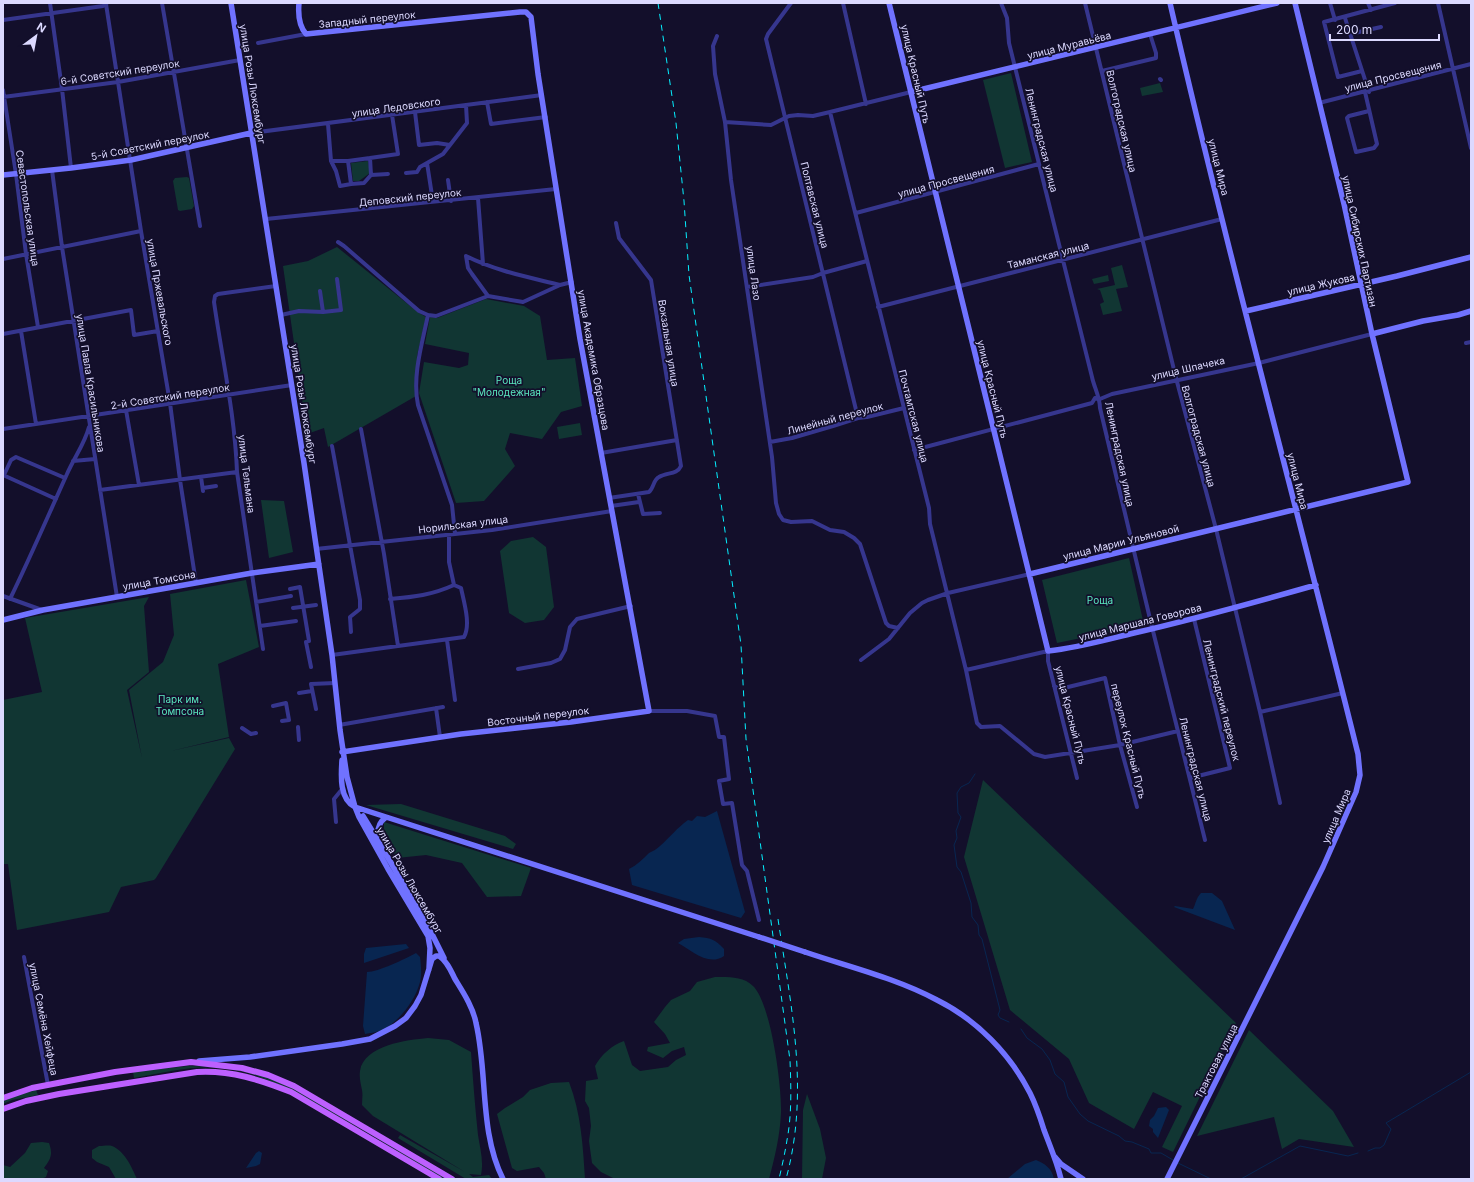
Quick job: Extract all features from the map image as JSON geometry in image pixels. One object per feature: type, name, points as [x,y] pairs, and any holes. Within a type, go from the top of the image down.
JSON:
[{"type":"main road","points":[[3,1098],[32,1088],[56,1083],[115,1072],[191,1062],[242,1068],[268,1075],[294,1086],[452,1179]]},
{"type":"main road","points":[[115,1072],[120,1073],[122,1076],[122,1081],[117,1086]]},
{"type":"main road","points":[[3,1109],[26,1101],[59,1094],[205,1072],[240,1075],[265,1081],[291,1092],[438,1179]]},
{"type":"main road","points":[[56,1083],[49,1086],[47,1091],[50,1094],[59,1094]]},
{"type":"street","points":[[50,3],[71,168]]},
{"type":"street","points":[[162,3],[188,148],[200,226]]},
{"type":"street","name":"улица Розы Люксембург","points":[[231,3],[319,564],[332,656],[342,752],[354,807],[446,964],[468,1003],[476,1022],[490,1136],[497,1165],[503,1179]]},
{"type":"street","points":[[299,3],[300,22],[302,30],[306,34]]},
{"type":"street","name":"Полтавская улица","points":[[791,3],[768,34],[766,39],[858,418]]},
{"type":"street","points":[[843,3],[866,104]]},
{"type":"street","name":"улица Красный Путь","points":[[889,3],[1030,574],[1048,651],[1048,661],[1078,778]]},
{"type":"street","name":"Ленинградская улица","points":[[1001,3],[1007,18],[1009,43],[1092,377],[1097,396],[1100,399],[1100,406],[1152,629],[1205,840]]},
{"type":"street","name":"Волгоградская улица","points":[[1085,3],[1142,240],[1161,312],[1176,380],[1216,529],[1234,609],[1260,712],[1280,803]]},
{"type":"street","name":"улица Мира","points":[[1170,3],[1222,219],[1295,509],[1316,585],[1359,762],[1359,784],[1353,800],[1320,874],[1282,952]]},
{"type":"street","name":"улица Муравьёва","points":[[725,122],[767,125],[798,115],[813,116],[1016,68],[1277,3]]},
{"type":"street","name":"улица Сибирских Партизан","points":[[1295,3],[1346,211],[1372,334],[1408,482]]},
{"type":"street","points":[[1330,3],[1335,20]]},
{"type":"street","points":[[1368,3],[1371,10]]},
{"type":"street","points":[[1362,71],[1338,77],[1324,22],[1345,18],[1395,3]]},
{"type":"street","points":[[1438,3],[1471,148]]},
{"type":"street","points":[[3,20],[103,6],[107,4]]},
{"type":"street","name":"улица Пржевальского","points":[[107,4],[141,231],[170,403],[196,583]]},
{"type":"street","name":"Западный переулок","points":[[306,34],[526,12]]},
{"type":"street","name":"улица Академика Образцова","points":[[526,12],[531,17],[580,339],[611,509],[631,606],[649,711]]},
{"type":"street","points":[[1345,18],[1362,71],[1367,92],[1368,111],[1377,144],[1374,148],[1356,152],[1347,117],[1368,111]]},
{"type":"street","points":[[1350,34],[1381,27]]},
{"type":"street","points":[[258,43],[306,34]]},
{"type":"street","points":[[1102,71],[1156,58],[1156,53],[1150,34]]},
{"type":"street","name":"улица Лазо","points":[[717,36],[713,46],[714,67],[725,122],[731,180],[748,287],[770,442],[776,502],[779,514],[783,520],[790,522],[812,521],[830,530],[844,532],[854,538],[860,544],[886,623],[890,626],[898,628]]},
{"type":"street","name":"6-й Советский переулок","points":[[4,97],[118,82],[240,60]]},
{"type":"street","name":"улица Просвещения","points":[[1319,103],[1367,92],[1471,64]]},
{"type":"street","name":"Севастопольская улица","points":[[3,90],[16,174],[26,254],[38,327]]},
{"type":"street","name":"улица Ледовского","points":[[251,133],[542,95]]},
{"type":"street","points":[[487,102],[491,124],[546,117]]},
{"type":"street","points":[[406,173],[410,174],[417,172],[420,166],[443,154],[467,123],[466,105]]},
{"type":"street","points":[[415,112],[419,145],[437,143],[450,145]]},
{"type":"street","name":"Почтамтская улица","points":[[830,112],[929,508],[930,524],[966,670],[977,723],[981,727],[1000,726],[1034,754],[1046,757],[1071,753]]},
{"type":"street","points":[[331,161],[348,161],[398,154],[392,115]]},
{"type":"street","points":[[328,124],[331,161],[336,171],[340,186],[364,183],[371,175],[370,158]]},
{"type":"street","name":"5-й Советский переулок","points":[[3,175],[131,160],[251,133]]},
{"type":"street","points":[[348,161],[351,184]]},
{"type":"street","points":[[427,163],[433,202]]},
{"type":"street","name":"улица Просвещения","points":[[856,213],[1039,164]]},
{"type":"street","name":"улица Павла Красильникова","points":[[52,170],[62,247],[116,597]]},
{"type":"street","points":[[371,175],[388,174]]},
{"type":"street","points":[[448,180],[451,201]]},
{"type":"street","name":"Деповский переулок","points":[[266,219],[556,189]]},
{"type":"street","points":[[478,198],[483,264]]},
{"type":"street","name":"Таманская улица","points":[[878,307],[958,285],[1063,260],[1222,219]]},
{"type":"street","name":"Вокзальная улица","points":[[616,223],[619,238],[651,280],[682,466],[680,470],[661,475],[656,479],[651,491],[638,494]]},
{"type":"street","points":[[3,259],[141,231]]},
{"type":"street","points":[[338,242],[419,311],[428,315],[436,316],[488,296],[523,302],[560,285],[572,282]]},
{"type":"street","points":[[488,296],[468,268],[466,256],[483,264],[517,275],[560,285]]},
{"type":"street","name":"улица Жукова","points":[[1246,311],[1471,257]]},
{"type":"street","points":[[748,287],[813,277],[867,262]]},
{"type":"street","points":[[281,315],[299,311],[323,312],[341,310],[337,279]]},
{"type":"street","name":"улица Тельмана","points":[[263,649],[237,472],[236,449],[229,395],[214,302],[215,296],[218,294],[276,286]]},
{"type":"street","points":[[320,291],[323,312]]},
{"type":"street","points":[[3,334],[131,310],[134,335],[158,331]]},
{"type":"street","name":"улица Шпачека","points":[[914,450],[1092,403],[1095,398],[1100,399],[1112,394],[1259,363],[1423,321],[1458,315],[1471,311]]},
{"type":"street","points":[[428,315],[419,358],[415,393],[452,505],[455,534]]},
{"type":"street","points":[[21,331],[36,424]]},
{"type":"street","points":[[1466,343],[1471,342]]},
{"type":"street","name":"2-й Советский переулок","points":[[3,430],[170,403],[292,386]]},
{"type":"street","points":[[1092,403],[1100,406]]},
{"type":"street","name":"Линейный переулок","points":[[770,442],[792,438],[858,418],[904,408]]},
{"type":"street","points":[[126,410],[139,485]]},
{"type":"street","points":[[10,599],[87,433],[89,422]]},
{"type":"street","points":[[361,429],[398,646]]},
{"type":"street","points":[[601,453],[677,440]]},
{"type":"street","points":[[332,446],[361,606],[358,611],[350,617],[351,632]]},
{"type":"street","points":[[56,499],[4,475],[11,460],[16,457],[65,478]]},
{"type":"street","points":[[73,461],[95,459]]},
{"type":"street","points":[[100,490],[237,472]]},
{"type":"street","points":[[201,477],[203,490],[216,486]]},
{"type":"street","name":"улица Марии Ульяновой","points":[[861,660],[889,639],[910,613],[922,603],[934,597],[1408,482]]},
{"type":"street","points":[[609,498],[638,494],[643,514],[660,513]]},
{"type":"street","name":"Норильская улица","points":[[316,549],[492,530],[611,509],[639,502]]},
{"type":"street","points":[[449,535],[449,562],[454,585]]},
{"type":"street","name":"улица Томсона","points":[[3,620],[43,610],[116,597],[252,573],[319,564]]},
{"type":"street","points":[[332,656],[464,637],[468,632],[461,588],[454,585],[439,592],[422,596],[390,599]]},
{"type":"street","name":"улица Маршала Говорова","points":[[966,670],[1048,651],[1068,649],[1194,619],[1316,585]]},
{"type":"street","points":[[290,589],[300,587],[311,667]]},
{"type":"street","points":[[3,596],[43,610]]},
{"type":"street","points":[[256,602],[291,596]]},
{"type":"street","points":[[293,608],[316,605]]},
{"type":"street","points":[[518,669],[551,663],[560,659],[565,650],[570,627],[577,619],[631,606]]},
{"type":"street","name":"Ленинградский переулок","points":[[1190,778],[1230,768],[1194,619]]},
{"type":"street","points":[[260,626],[296,621]]},
{"type":"street","points":[[447,640],[455,700]]},
{"type":"street","name":"переулок Красный Путь","points":[[1054,686],[1060,689],[1105,678],[1120,745],[1137,807]]},
{"type":"street","points":[[316,709],[311,684],[335,684]]},
{"type":"street","points":[[299,692],[312,691]]},
{"type":"street","points":[[1260,712],[1343,693]]},
{"type":"street","points":[[273,706],[286,703],[289,720],[282,721]]},
{"type":"street","points":[[339,725],[443,707]]},
{"type":"street","points":[[436,708],[440,737]]},
{"type":"street","name":"Восточный переулок","points":[[342,752],[440,737],[571,722],[649,711],[687,711],[715,716],[719,737],[724,737],[729,779],[719,781],[723,804],[732,803],[742,865],[747,871],[759,920]]},
{"type":"street","points":[[298,727],[299,740]]},
{"type":"street","points":[[242,728],[251,734],[256,733]]},
{"type":"street","points":[[1071,753],[1120,745],[1178,731]]},
{"type":"street","points":[[342,752],[341,777],[343,788],[348,803],[354,807],[893,981],[923,993],[951,1007],[976,1026],[998,1047],[1017,1071],[1037,1108],[1061,1179]]},
{"type":"street","points":[[336,822],[334,799],[343,788]]},
{"type":"street","name":"улица Розы Люксембург","points":[[354,807],[359,811],[379,842],[390,868]]},
{"type":"street","points":[[379,842],[378,828],[382,820],[385,818]]},
{"type":"street","name":"улица Розы Люксембург","points":[[191,1062],[250,1057],[342,1044],[370,1039],[395,1026],[406,1018],[422,995],[429,969],[429,939],[421,920]]},
{"type":"street","name":"Трактовая улица","points":[[1167,1179],[1282,952]]},
{"type":"street","points":[[429,969],[432,960],[436,956],[442,958],[446,964]]},
{"type":"street","name":"улица Семёна Хейфеца","points":[[24,957],[48,1085]]},
{"type":"street","points":[[1053,1154],[1062,1164],[1083,1179]]},
{"type":"green space","points":[[1011,73],[1032,162],[1005,168],[983,80]]},
{"type":"green space","points":[[1160,83],[1163,92],[1142,96],[1140,88]]},
{"type":"green space","points":[[368,161],[370,173],[359,181],[353,181],[351,163]]},
{"type":"green space","points":[[175,178],[189,178],[194,206],[192,209],[180,211],[178,210],[173,181]]},
{"type":"green space","points":[[337,247],[426,317],[417,356],[416,396],[328,447],[324,428],[307,434],[283,266],[308,261]]},
{"type":"green space","points":[[1122,265],[1128,287],[1116,289],[1122,311],[1103,315],[1100,304],[1104,302],[1100,290],[1097,289],[1115,285],[1111,268]]},
{"type":"green space","points":[[1108,275],[1109,281],[1094,284],[1092,279]]},
{"type":"green space","name":"Роща \"Молодежная\"","points":[[486,299],[524,306],[540,316],[547,360],[575,358],[582,406],[561,412],[542,439],[510,433],[505,449],[515,466],[484,501],[456,503],[419,393],[424,362],[459,368],[468,365],[469,353],[425,344],[430,317],[437,318]]},
{"type":"green space","points":[[580,423],[582,435],[559,439],[557,427]]},
{"type":"green space","points":[[261,500],[284,501],[293,552],[269,558]]},
{"type":"green space","points":[[533,537],[546,547],[554,607],[544,620],[525,623],[509,613],[500,551],[511,541]]},
{"type":"green space","name":"Роща","points":[[1129,558],[1144,625],[1057,643],[1042,580]]},
{"type":"green space","name":"Парк им. Томпсона","points":[[246,580],[259,647],[218,664],[229,737],[171,751],[229,738],[235,749],[156,878],[154,880],[121,887],[109,912],[17,930],[8,864],[3,864],[3,700],[42,692],[25,618],[149,597],[144,606],[149,672],[127,690],[142,758],[129,690],[163,662],[174,635],[170,594]]},
{"type":"green space","points":[[983,780],[1236,1023],[1173,1152],[1162,1147],[1182,1106],[1153,1092],[1134,1129],[1089,1103],[1069,1059],[1010,1010],[964,857]]},
{"type":"green space","points":[[401,804],[505,836],[516,844],[513,849],[366,805]]},
{"type":"green space","points":[[384,822],[531,868],[521,896],[487,897],[462,863],[426,855],[397,858],[384,838]]},
{"type":"green space","points":[[715,977],[730,977],[745,980],[753,986],[765,1009],[770,1027],[780,1085],[781,1113],[780,1130],[769,1179],[615,1179],[601,1172],[592,1163],[589,1141],[591,1126],[589,1108],[585,1101],[586,1081],[598,1079],[595,1066],[597,1062],[611,1048],[624,1041],[632,1065],[640,1071],[668,1067],[676,1060],[686,1055],[684,1047],[672,1051],[663,1058],[647,1051],[648,1047],[670,1043],[665,1034],[654,1022],[671,1000],[690,991],[697,982]]},
{"type":"green space","points":[[1249,1030],[1333,1111],[1354,1147],[1299,1139],[1282,1149],[1274,1117],[1197,1136]]},
{"type":"green space","points":[[428,1038],[449,1040],[471,1052],[482,1165],[481,1175],[469,1174],[473,1177],[489,1175],[492,1179],[466,1179],[398,1138],[400,1135],[465,1172],[373,1116],[362,1105],[360,1071],[363,1062],[369,1055],[398,1042]]},
{"type":"green space","points":[[188,1066],[224,1067],[265,1076],[299,1091],[447,1179],[443,1179],[369,1134],[287,1088],[249,1073],[211,1067],[178,1070],[134,1078],[133,1072]]},
{"type":"green space","points":[[569,1082],[579,1118],[585,1179],[546,1179],[544,1173],[539,1167],[517,1171],[512,1168],[497,1114],[523,1097],[530,1090],[551,1083]]},
{"type":"green space","points":[[36,1090],[38,1095],[12,1100],[3,1104],[3,1101],[8,1098]]},
{"type":"green space","points":[[807,1094],[820,1129],[826,1158],[822,1179],[802,1179],[803,1110]]},
{"type":"green space","points":[[31,1143],[49,1143],[51,1150],[50,1159],[44,1168],[48,1171],[46,1177],[41,1179],[3,1179],[3,1165],[10,1167],[25,1153]]},
{"type":"green space","points":[[99,1146],[112,1146],[117,1148],[128,1160],[137,1179],[116,1179],[109,1167],[92,1158],[92,1150]]},
{"type":"water","points":[[717,811],[745,912],[741,918],[632,885],[629,869],[659,847],[688,820],[692,821],[697,816],[705,817]]},
{"type":"water","points":[[1201,893],[1212,893],[1222,901],[1235,930],[1174,907],[1193,909]]},
{"type":"water","points":[[699,937],[710,939],[718,943],[724,949],[724,956],[712,960],[706,959],[678,943],[684,939]]},
{"type":"water","points":[[406,944],[409,948],[364,963],[366,948]]},
{"type":"water","points":[[416,953],[420,957],[421,976],[418,989],[411,1003],[389,1026],[381,1031],[365,1034],[363,1026],[367,972],[384,968]]},
{"type":"water","points":[[1166,1107],[1169,1110],[1158,1138],[1153,1132],[1153,1129],[1149,1126],[1150,1120],[1158,1108]]},
{"type":"water","points":[[259,1151],[262,1153],[260,1164],[246,1168],[256,1153]]},
{"type":"water","points":[[1036,1160],[1048,1167],[1052,1172],[1054,1179],[1007,1179],[1025,1164]]},
{"type":"waterway","points":[[975,774],[969,783],[961,787],[957,793],[958,813],[961,817],[956,831],[957,838],[954,845],[957,867],[961,872],[971,903],[972,917],[978,925],[979,935],[982,939],[1000,1010],[998,1015],[1000,1018],[1009,1022]]},
{"type":"waterway","points":[[1021,1029],[1027,1038],[1042,1049],[1050,1060],[1055,1074],[1064,1082],[1068,1097],[1080,1114],[1088,1121],[1119,1136],[1125,1141],[1132,1142],[1149,1149],[1151,1153],[1161,1153],[1173,1160]]},
{"type":"waterway","points":[[1368,1151],[1375,1148],[1380,1148],[1384,1145],[1391,1129],[1386,1123],[1471,1072]]},
{"type":"waterway","points":[[1241,1179],[1300,1146],[1348,1156],[1358,1153]]},
{"type":"waterway","points":[[1178,1163],[1211,1179]]},
{"type":"railway","points":[[658,3],[676,123],[684,201],[689,275],[741,645],[746,739],[790,1060],[790,1120],[779,1179]]},
{"type":"railway","points":[[778,919],[793,1017],[797,1081],[797,1114],[793,1146],[786,1179]]}]
